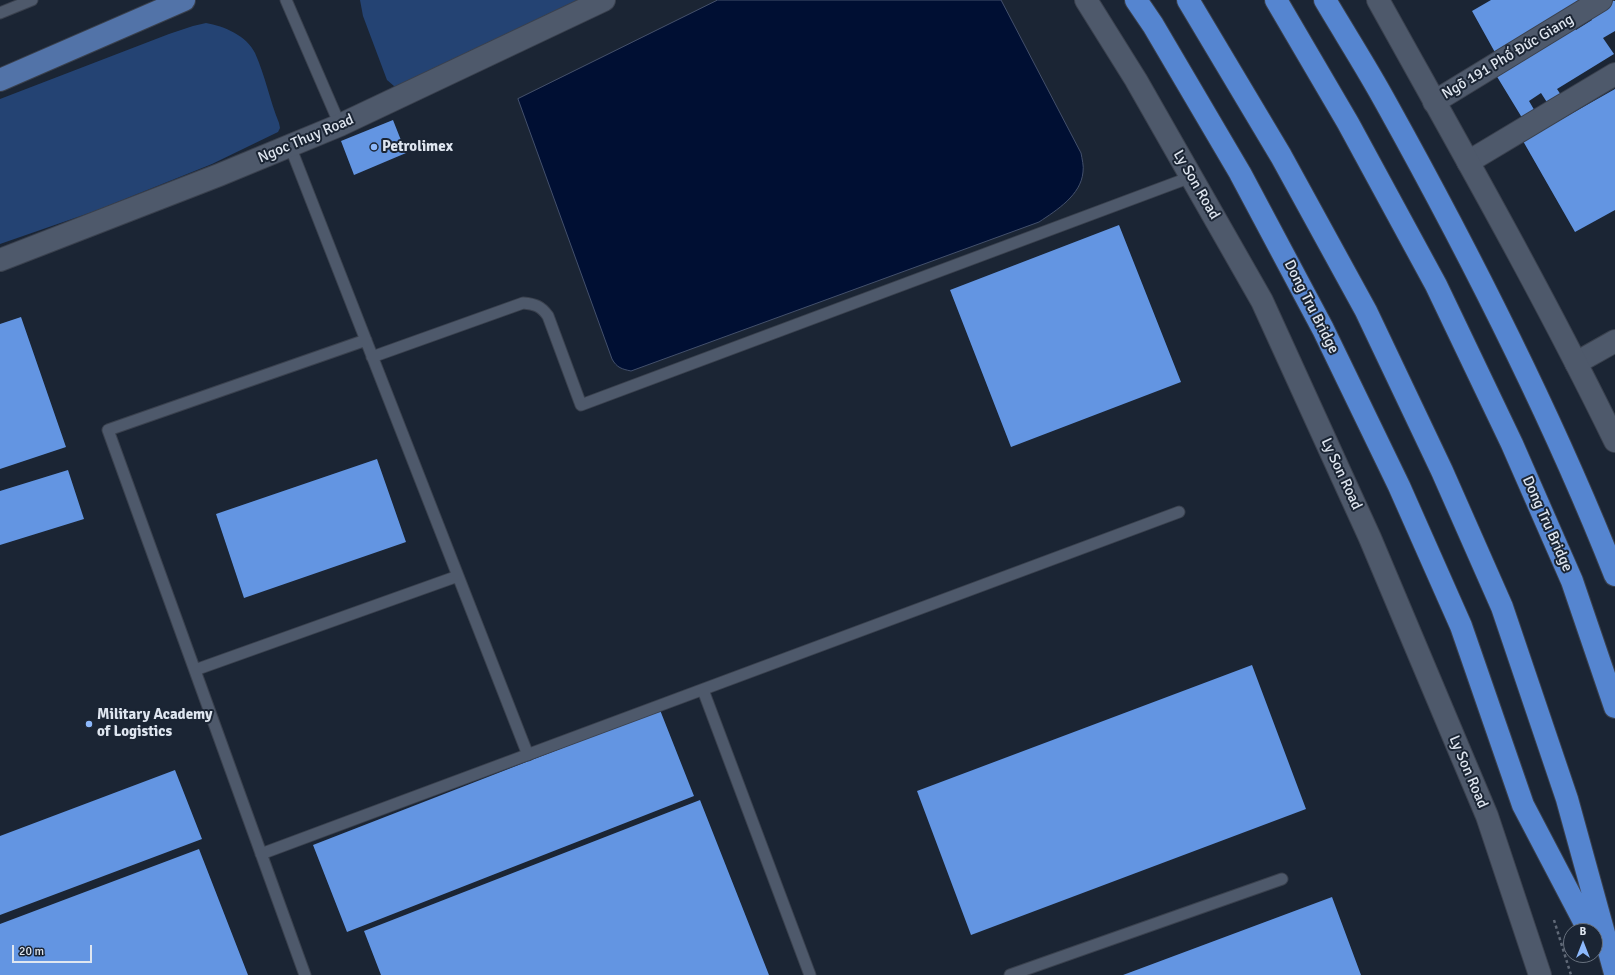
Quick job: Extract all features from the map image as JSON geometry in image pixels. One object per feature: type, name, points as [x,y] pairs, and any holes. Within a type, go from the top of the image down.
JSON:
[{"type":"highway","name":"Dong Tru Bridge","points":[[1136,0],[1240,173],[1323,329],[1399,486],[1461,626],[1523,805],[1585,923]]},
{"type":"highway","points":[[1188,0],[1281,156],[1366,312],[1442,471],[1502,607],[1567,799],[1615,973]]},
{"type":"highway","name":"Dong Tru Bridge","points":[[1276,0],[1348,123],[1436,285],[1512,444],[1572,581],[1615,706]]},
{"type":"highway","points":[[1325,0],[1386,102],[1473,266],[1551,425],[1613,571]]},
{"type":"highway","points":[[1603,958],[1612,975]]},
{"type":"main road","points":[[0,80],[184,0]]},
{"type":"street","name":"Ngoc Thuy Road","points":[[0,260],[219,175],[340,125],[604,0]]},
{"type":"street","name":"Ly Son Road","points":[[1086,0],[1136,80],[1262,301],[1370,538],[1487,816],[1540,975]]},
{"type":"street","points":[[1378,0],[1468,162],[1576,363],[1615,441]]},
{"type":"street","name":"Ngõ 191 Phố Đức Giang","points":[[1434,102],[1601,0]]},
{"type":"street","points":[[1468,162],[1615,74]]},
{"type":"street","points":[[1576,363],[1615,341]]},
{"type":"lane","points":[[0,13],[32,0]]},
{"type":"lane","points":[[286,0],[340,125]]},
{"type":"lane","points":[[290,146],[528,755]]},
{"type":"lane","points":[[372,357],[523,303],[533,304],[542,308],[548,316],[581,405],[1191,177]]},
{"type":"lane","points":[[305,975],[108,430],[366,340]]},
{"type":"lane","points":[[261,854],[1179,512]]},
{"type":"lane","points":[[195,670],[458,576]]},
{"type":"lane","points":[[703,690],[810,975]]},
{"type":"lane","points":[[1010,975],[1282,880]]},
{"type":"shaded area","points":[[360,0],[586,0],[399,87],[394,86],[387,80],[363,16]]},
{"type":"shaded area","points":[[718,0],[1001,0],[1081,153],[1083,170],[1078,188],[1067,201],[1039,222],[631,371],[620,368],[612,359],[518,99]]},
{"type":"shaded area","points":[[206,23],[227,29],[241,37],[255,53],[279,123],[280,128],[278,132],[212,164],[95,211],[0,244],[0,99],[169,34]]},
{"type":"building","points":[[1491,0],[1595,0],[1497,56],[1472,11]]},
{"type":"building","points":[[1608,0],[1615,1],[1615,31],[1603,38],[1614,54],[1557,89],[1563,98],[1550,107],[1541,93],[1529,101],[1536,113],[1524,121],[1496,75],[1574,27],[1576,30],[1592,20],[1588,12]]},
{"type":"building","points":[[1615,89],[1615,210],[1575,232],[1523,141]]},
{"type":"building","name":"Petrolimex","points":[[393,120],[406,153],[354,175],[341,141]]},
{"type":"building","points":[[1119,225],[1181,382],[1011,447],[950,290]]},
{"type":"building","points":[[21,317],[66,447],[0,469],[0,324]]},
{"type":"building","points":[[377,459],[406,542],[244,598],[216,514]]},
{"type":"building","points":[[68,470],[84,519],[0,545],[0,491]]},
{"type":"building","points":[[1252,665],[1306,809],[971,935],[917,791]]},
{"type":"building","points":[[660,710],[694,796],[347,932],[313,845]]},
{"type":"building","points":[[175,770],[202,839],[0,915],[0,836]]},
{"type":"building","points":[[700,800],[769,975],[381,975],[364,931]]},
{"type":"building","points":[[199,849],[248,975],[0,975],[0,924]]},
{"type":"building","points":[[1332,897],[1361,975],[1123,975]]},
{"type":"place","name":"Petrolimex","points":[[374,147]]},
{"type":"place","name":"Military Academy of Logistics","points":[[89,724]]}]
